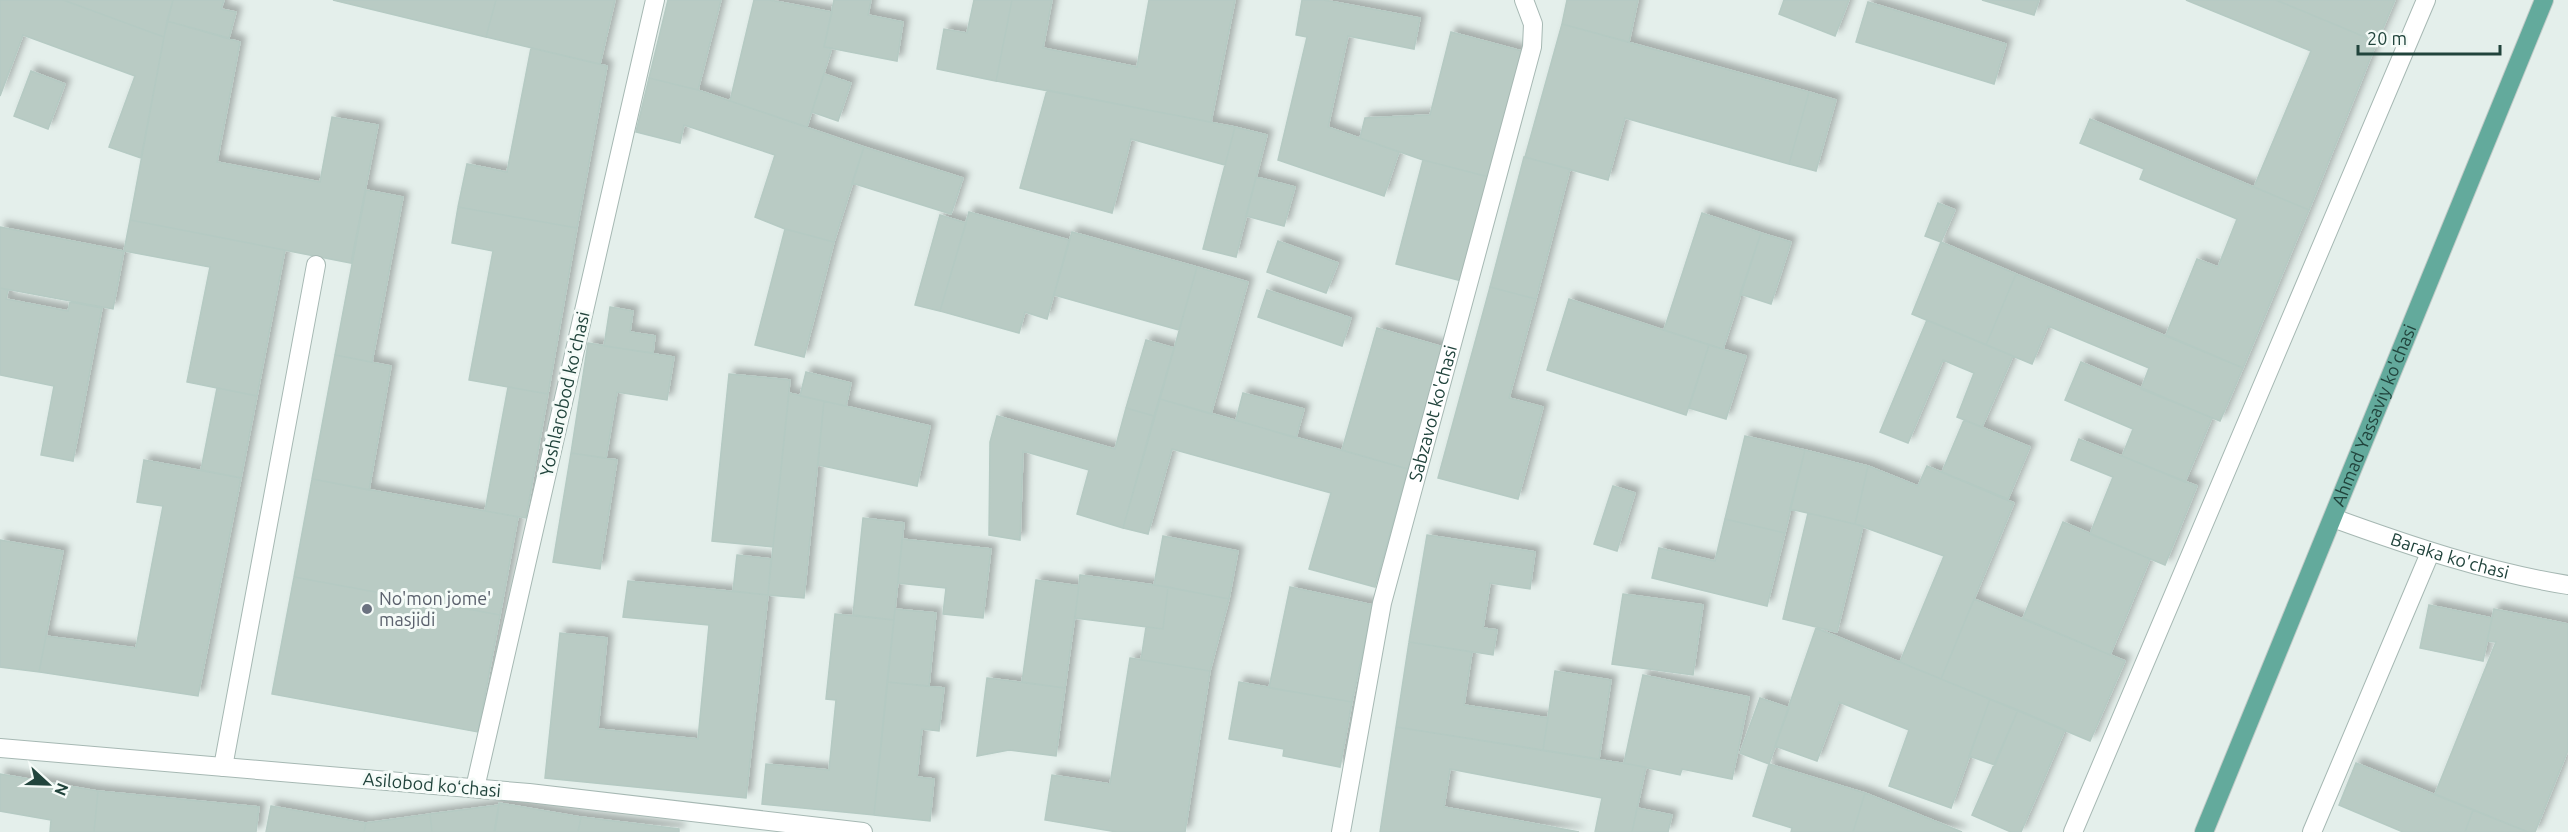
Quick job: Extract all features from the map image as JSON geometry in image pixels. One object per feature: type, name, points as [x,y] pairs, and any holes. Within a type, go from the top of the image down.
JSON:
[{"type":"main road","name":"Ahmad Yassaviy ko'chasi","points":[[2204,832],[2544,0]]},
{"type":"street","name":"Yoshlarobod koʻchasi","points":[[475,789],[655,0]]},
{"type":"street","name":"Sabzavot ko'chasi","points":[[1341,832],[1382,603],[1532,47],[1533,24],[1524,0]]},
{"type":"street","points":[[2073,832],[2426,0]]},
{"type":"street","points":[[223,767],[316,265]]},
{"type":"street","name":"Baraka ko'chasi","points":[[2334,518],[2430,553],[2532,579],[2568,585]]},
{"type":"street","points":[[2312,832],[2430,553]]},
{"type":"street","name":"Asilobod koʻchasi","points":[[0,748],[475,789],[863,832]]},
{"type":"building","points":[[0,0],[63,0],[164,37],[141,158],[109,147],[135,76],[23,35],[0,96]]},
{"type":"building","points":[[63,0],[173,0],[164,37]]},
{"type":"building","points":[[173,0],[224,0],[221,9],[236,12],[229,38],[167,21]]},
{"type":"building","points":[[333,0],[496,0],[486,37]]},
{"type":"building","points":[[496,0],[615,0],[600,64],[486,37]]},
{"type":"building","points":[[668,0],[721,0],[698,90],[649,78]]},
{"type":"building","points":[[754,0],[770,0],[832,12],[824,47],[832,48],[807,127],[730,101]]},
{"type":"building","points":[[834,0],[871,0],[868,15],[903,22],[897,61],[824,47]]},
{"type":"building","points":[[974,0],[1012,0],[996,81],[937,69],[944,29],[967,33]]},
{"type":"building","points":[[1012,0],[1052,0],[1043,48],[1137,67],[1149,0],[1235,0],[1211,122],[996,81]]},
{"type":"building","points":[[1302,0],[1324,0],[1420,18],[1414,49],[1348,36],[1328,127],[1399,152],[1384,196],[1278,160],[1307,37],[1296,35]]},
{"type":"building","points":[[1567,0],[1638,0],[1629,42],[1562,24]]},
{"type":"building","points":[[1784,0],[1849,0],[1835,36],[1779,14]]},
{"type":"building","points":[[1982,0],[2039,0],[2034,15]]},
{"type":"building","points":[[2186,0],[2276,0],[2377,42],[2309,210],[2254,187],[2311,51]]},
{"type":"building","points":[[2276,0],[2395,0],[2377,42]]},
{"type":"building","points":[[1868,2],[2006,44],[1994,84],[1856,42]]},
{"type":"building","points":[[167,21],[240,42],[217,162],[320,182],[332,117],[378,125],[351,263],[130,220]]},
{"type":"building","points":[[1562,24],[1809,92],[1789,164],[1625,118],[1608,180],[1525,157]]},
{"type":"building","points":[[1451,32],[1522,51],[1489,177],[1423,160],[1360,138],[1365,118],[1430,115]]},
{"type":"building","points":[[531,48],[607,66],[577,228],[458,207],[467,164],[507,172]]},
{"type":"building","points":[[31,71],[65,84],[48,129],[14,116]]},
{"type":"building","points":[[824,74],[851,83],[838,121],[812,112]]},
{"type":"building","points":[[649,78],[698,90],[864,147],[834,242],[785,229],[755,217],[775,155],[684,125],[680,143],[636,132]]},
{"type":"building","points":[[1047,90],[1235,127],[1225,165],[1131,139],[1112,213],[1020,188]]},
{"type":"building","points":[[1809,92],[1836,100],[1816,171],[1789,164]]},
{"type":"building","points":[[2090,119],[2309,210],[2243,368],[2166,335],[2197,259],[2218,267],[2237,219],[2140,179],[2144,169],[2080,143]]},
{"type":"building","points":[[1235,127],[1267,135],[1236,257],[1203,249]]},
{"type":"building","points":[[864,147],[963,178],[951,214],[852,183]]},
{"type":"building","points":[[1524,157],[1570,169],[1536,299],[1490,287]]},
{"type":"building","points":[[1423,160],[1489,177],[1462,281],[1396,264]]},
{"type":"building","points":[[1256,177],[1295,187],[1284,226],[1246,216]]},
{"type":"building","points":[[366,190],[403,197],[372,362],[335,355]]},
{"type":"building","points":[[1938,203],[1955,210],[1941,242],[1925,236]]},
{"type":"building","points":[[458,207],[577,228],[548,394],[469,380],[493,251],[452,243]]},
{"type":"building","points":[[969,212],[1069,240],[1047,319],[1025,312],[1019,333],[940,311]]},
{"type":"building","points":[[1702,213],[1761,233],[1723,349],[1664,330]]},
{"type":"building","points":[[940,215],[966,223],[940,311],[915,305]]},
{"type":"building","points":[[130,220],[285,250],[257,396],[187,382],[210,267],[124,251]]},
{"type":"building","points":[[0,227],[124,251],[113,309],[0,288]]},
{"type":"building","points":[[785,229],[834,242],[804,357],[755,345]]},
{"type":"building","points":[[1072,232],[1197,267],[1179,330],[1054,295]]},
{"type":"building","points":[[1761,233],[1791,242],[1771,304],[1740,294]]},
{"type":"building","points":[[1278,241],[1338,263],[1326,293],[1267,272]]},
{"type":"building","points":[[1941,242],[2016,274],[1986,345],[1912,314]]},
{"type":"building","points":[[1197,267],[1248,282],[1211,414],[1160,399]]},
{"type":"building","points":[[2016,274],[2243,368],[2220,421],[2141,389],[2149,368],[2048,326],[2032,364],[1986,345]]},
{"type":"building","points":[[1490,287],[1536,299],[1509,398],[1543,407],[1518,499],[1438,478]]},
{"type":"building","points":[[0,288],[8,290],[6,299],[68,311],[70,302],[102,308],[73,461],[41,455],[54,386],[0,375]]},
{"type":"building","points":[[1267,290],[1351,318],[1342,346],[1258,317]]},
{"type":"building","points":[[1569,299],[1709,345],[1686,415],[1547,370]]},
{"type":"building","points":[[610,307],[633,311],[630,332],[655,336],[653,353],[604,346]]},
{"type":"building","points":[[1927,320],[2013,356],[1982,427],[1957,417],[1974,373],[1943,360],[1908,443],[1880,432]]},
{"type":"building","points":[[1377,328],[1443,347],[1408,469],[1342,450]]},
{"type":"building","points":[[1146,340],[1174,348],[1154,416],[1126,408]]},
{"type":"building","points":[[588,343],[674,357],[667,400],[617,392],[606,458],[571,453]]},
{"type":"building","points":[[1709,345],[1746,356],[1726,419],[1689,408]]},
{"type":"building","points":[[335,355],[391,366],[369,490],[312,479]]},
{"type":"building","points":[[2081,362],[2212,418],[2185,482],[2122,456],[2133,429],[2065,400]]},
{"type":"building","points":[[806,372],[851,383],[846,406],[800,396]]},
{"type":"building","points":[[729,374],[790,380],[773,547],[712,541]]},
{"type":"building","points":[[508,387],[548,394],[526,518],[485,511]]},
{"type":"building","points":[[217,388],[257,396],[241,478],[201,470]]},
{"type":"building","points":[[789,393],[824,401],[804,598],[768,595]]},
{"type":"building","points":[[1243,393],[1304,409],[1296,438],[1236,420]]},
{"type":"building","points":[[1160,399],[1408,469],[1375,587],[1309,569],[1331,493],[1172,449],[1148,534],[1123,528]]},
{"type":"building","points":[[824,401],[930,426],[917,486],[818,465]]},
{"type":"building","points":[[1126,408],[1154,416],[1123,528],[1077,514],[1089,470],[1023,451],[1020,540],[989,535],[990,442],[997,416],[1115,449]]},
{"type":"building","points":[[1964,420],[2030,447],[2008,499],[1942,472]]},
{"type":"building","points":[[1745,436],[1805,450],[1785,533],[1725,519]]},
{"type":"building","points":[[2079,439],[2197,486],[2165,565],[2090,534],[2113,477],[2071,460]]},
{"type":"building","points":[[1805,450],[1868,466],[1855,524],[1790,509]]},
{"type":"building","points":[[571,453],[617,460],[600,569],[553,562]]},
{"type":"building","points":[[144,460],[241,478],[198,696],[39,672],[46,636],[136,648],[163,506],[137,502]]},
{"type":"building","points":[[1868,466],[1918,486],[1927,466],[2014,503],[1941,679],[1900,662],[1944,556],[1855,524]]},
{"type":"building","points":[[312,479],[518,517],[500,615],[294,577]]},
{"type":"building","points":[[1613,486],[1635,493],[1617,551],[1594,544]]},
{"type":"building","points":[[1808,513],[1863,526],[1837,632],[1783,619]]},
{"type":"building","points":[[863,518],[904,523],[894,620],[853,615]]},
{"type":"building","points":[[1725,519],[1785,533],[1767,606],[1652,578],[1659,548],[1715,561]]},
{"type":"building","points":[[2063,522],[2150,559],[2110,655],[2023,618]]},
{"type":"building","points":[[1427,535],[1535,552],[1530,589],[1490,583],[1483,628],[1497,630],[1493,655],[1409,642]]},
{"type":"building","points":[[1163,536],[1238,551],[1229,599],[1154,585]]},
{"type":"building","points":[[902,539],[991,549],[983,618],[943,614],[946,588],[898,583]]},
{"type":"building","points":[[0,540],[63,551],[39,672],[0,667]]},
{"type":"building","points":[[737,555],[771,559],[768,595],[733,591]]},
{"type":"building","points":[[1080,575],[1168,587],[1163,629],[1075,618]]},
{"type":"building","points":[[294,577],[500,615],[478,732],[272,694]]},
{"type":"building","points":[[1036,580],[1079,586],[1065,688],[1022,682]]},
{"type":"building","points":[[628,581],[768,595],[746,798],[545,778],[560,633],[607,638],[598,729],[698,739],[709,625],[623,617]]},
{"type":"building","points":[[1168,587],[1229,599],[1210,671],[1141,660],[1146,627],[1163,629]]},
{"type":"building","points":[[1290,587],[1373,605],[1352,702],[1269,688]]},
{"type":"building","points":[[1623,594],[1703,605],[1693,675],[1612,664]]},
{"type":"building","points":[[1974,599],[2125,661],[2090,741],[1941,679]]},
{"type":"building","points":[[2429,605],[2492,618],[2483,661],[2420,648]]},
{"type":"building","points":[[895,609],[936,613],[929,686],[887,682]]},
{"type":"building","points":[[2494,609],[2568,624],[2568,750],[2535,832],[2528,832],[2435,794],[2496,642],[2487,641]]},
{"type":"building","points":[[835,614],[894,620],[874,815],[762,804],[766,764],[829,770],[836,700],[826,699]]},
{"type":"building","points":[[1816,628],[1990,699],[1951,808],[1889,786],[1909,730],[1839,702],[1817,761],[1775,746]]},
{"type":"building","points":[[1409,642],[1472,652],[1464,705],[1548,718],[1543,750],[1396,727]]},
{"type":"building","points":[[1130,658],[1210,671],[1185,832],[1117,832],[1045,820],[1052,775],[1110,784]]},
{"type":"building","points":[[1555,671],[1611,680],[1599,759],[1543,750]]},
{"type":"building","points":[[1643,675],[1749,697],[1732,779],[1682,769],[1680,775],[1624,763]]},
{"type":"building","points":[[987,678],[1065,688],[1056,756],[1009,750],[977,756]]},
{"type":"building","points":[[887,682],[944,688],[939,731],[922,729],[917,777],[934,779],[930,821],[874,815]]},
{"type":"building","points":[[1239,682],[1352,702],[1340,767],[1283,756],[1284,749],[1229,739]]},
{"type":"building","points":[[1760,698],[1789,708],[1769,764],[1740,753]]},
{"type":"building","points":[[1990,699],[2018,710],[1995,765],[1969,756]]},
{"type":"building","points":[[2018,710],[2065,730],[2021,832],[2011,832],[1972,815]]},
{"type":"building","points":[[1396,727],[1646,767],[1632,832],[1595,832],[1602,798],[1450,769],[1444,807],[1579,832],[1380,832]]},
{"type":"building","points":[[2356,763],[2473,810],[2465,832],[2403,832],[2339,805]]},
{"type":"building","points":[[1769,764],[1865,793],[1853,832],[1791,832],[1792,828],[1753,816]]},
{"type":"building","points":[[0,774],[98,791],[94,832],[50,832],[51,820],[0,811]]},
{"type":"building","points":[[98,791],[259,807],[256,832],[94,832]]},
{"type":"building","points":[[1865,793],[1962,832],[1853,832]]},
{"type":"building","points":[[499,803],[581,817],[578,832],[494,832]]},
{"type":"building","points":[[499,805],[495,832],[432,832],[430,814]]},
{"type":"building","points":[[271,806],[366,823],[364,832],[266,832]]},
{"type":"building","points":[[1637,808],[1672,815],[1668,832],[1632,832]]},
{"type":"building","points":[[2473,810],[2528,832],[2465,832]]},
{"type":"building","points":[[430,814],[432,832],[364,832],[366,823]]},
{"type":"building","points":[[581,817],[679,829],[679,832],[578,832]]},
{"type":"place","name":"No'mon jome' masjidi","points":[[367,609]]}]
